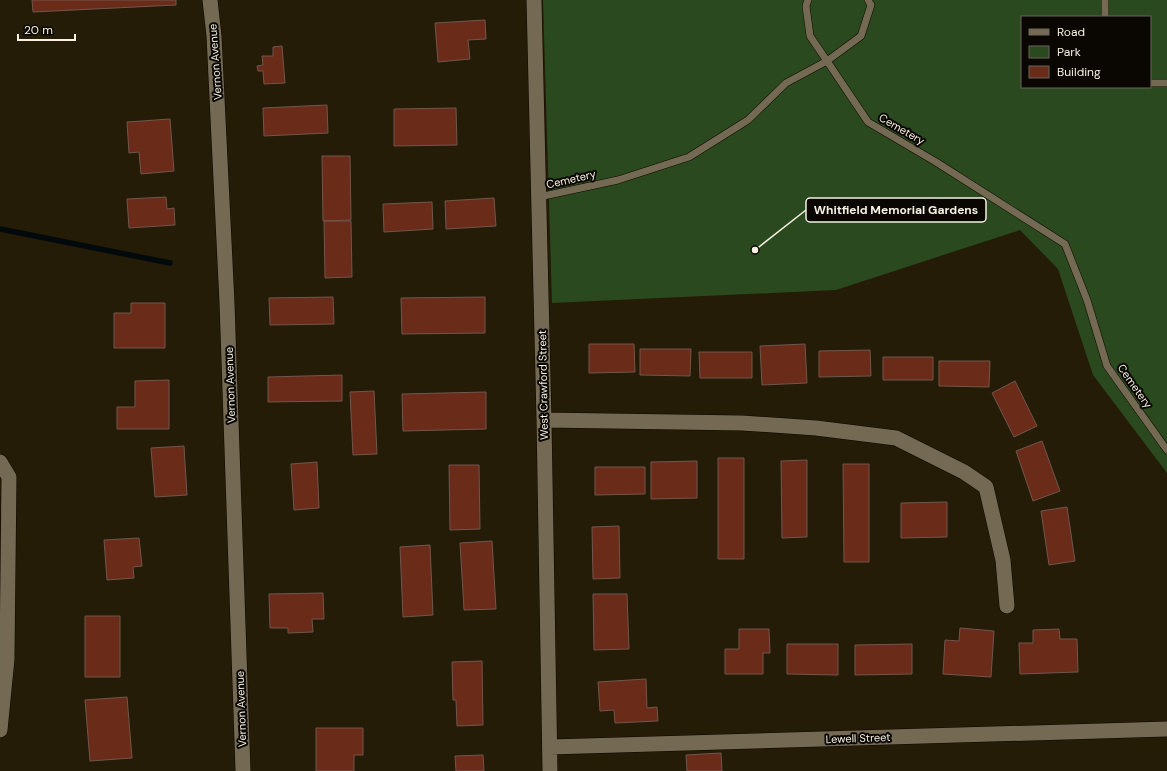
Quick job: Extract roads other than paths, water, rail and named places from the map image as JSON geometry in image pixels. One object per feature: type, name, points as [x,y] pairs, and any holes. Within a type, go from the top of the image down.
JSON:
[{"type":"street","name":"Vernon Avenue","points":[[210,0],[214,36],[227,295],[243,771]]},
{"type":"street","name":"West Crawford Street","points":[[534,0],[544,420],[550,771]]},
{"type":"street","points":[[544,420],[742,423],[816,428],[896,438],[964,472],[986,487],[1003,560],[1007,606]]},
{"type":"street","points":[[0,462],[9,477],[7,659],[0,730]]},
{"type":"street","name":"Lewell Street","points":[[550,747],[1167,728]]},
{"type":"lane","points":[[808,0],[806,6],[810,36],[827,61],[861,36],[871,5],[868,0]]},
{"type":"lane","points":[[1105,0],[1105,16]]},
{"type":"lane","name":"Cemetery","points":[[539,197],[618,180],[689,157],[748,120],[786,83],[827,61],[868,122],[936,162],[1065,244],[1087,300],[1108,366],[1167,450]]},
{"type":"lane","points":[[1151,83],[1167,83]]},
{"type":"waterway","points":[[0,229],[170,263]]},
{"type":"place","name":"Whitfield Memorial Gardens","points":[[755,250]]}]
